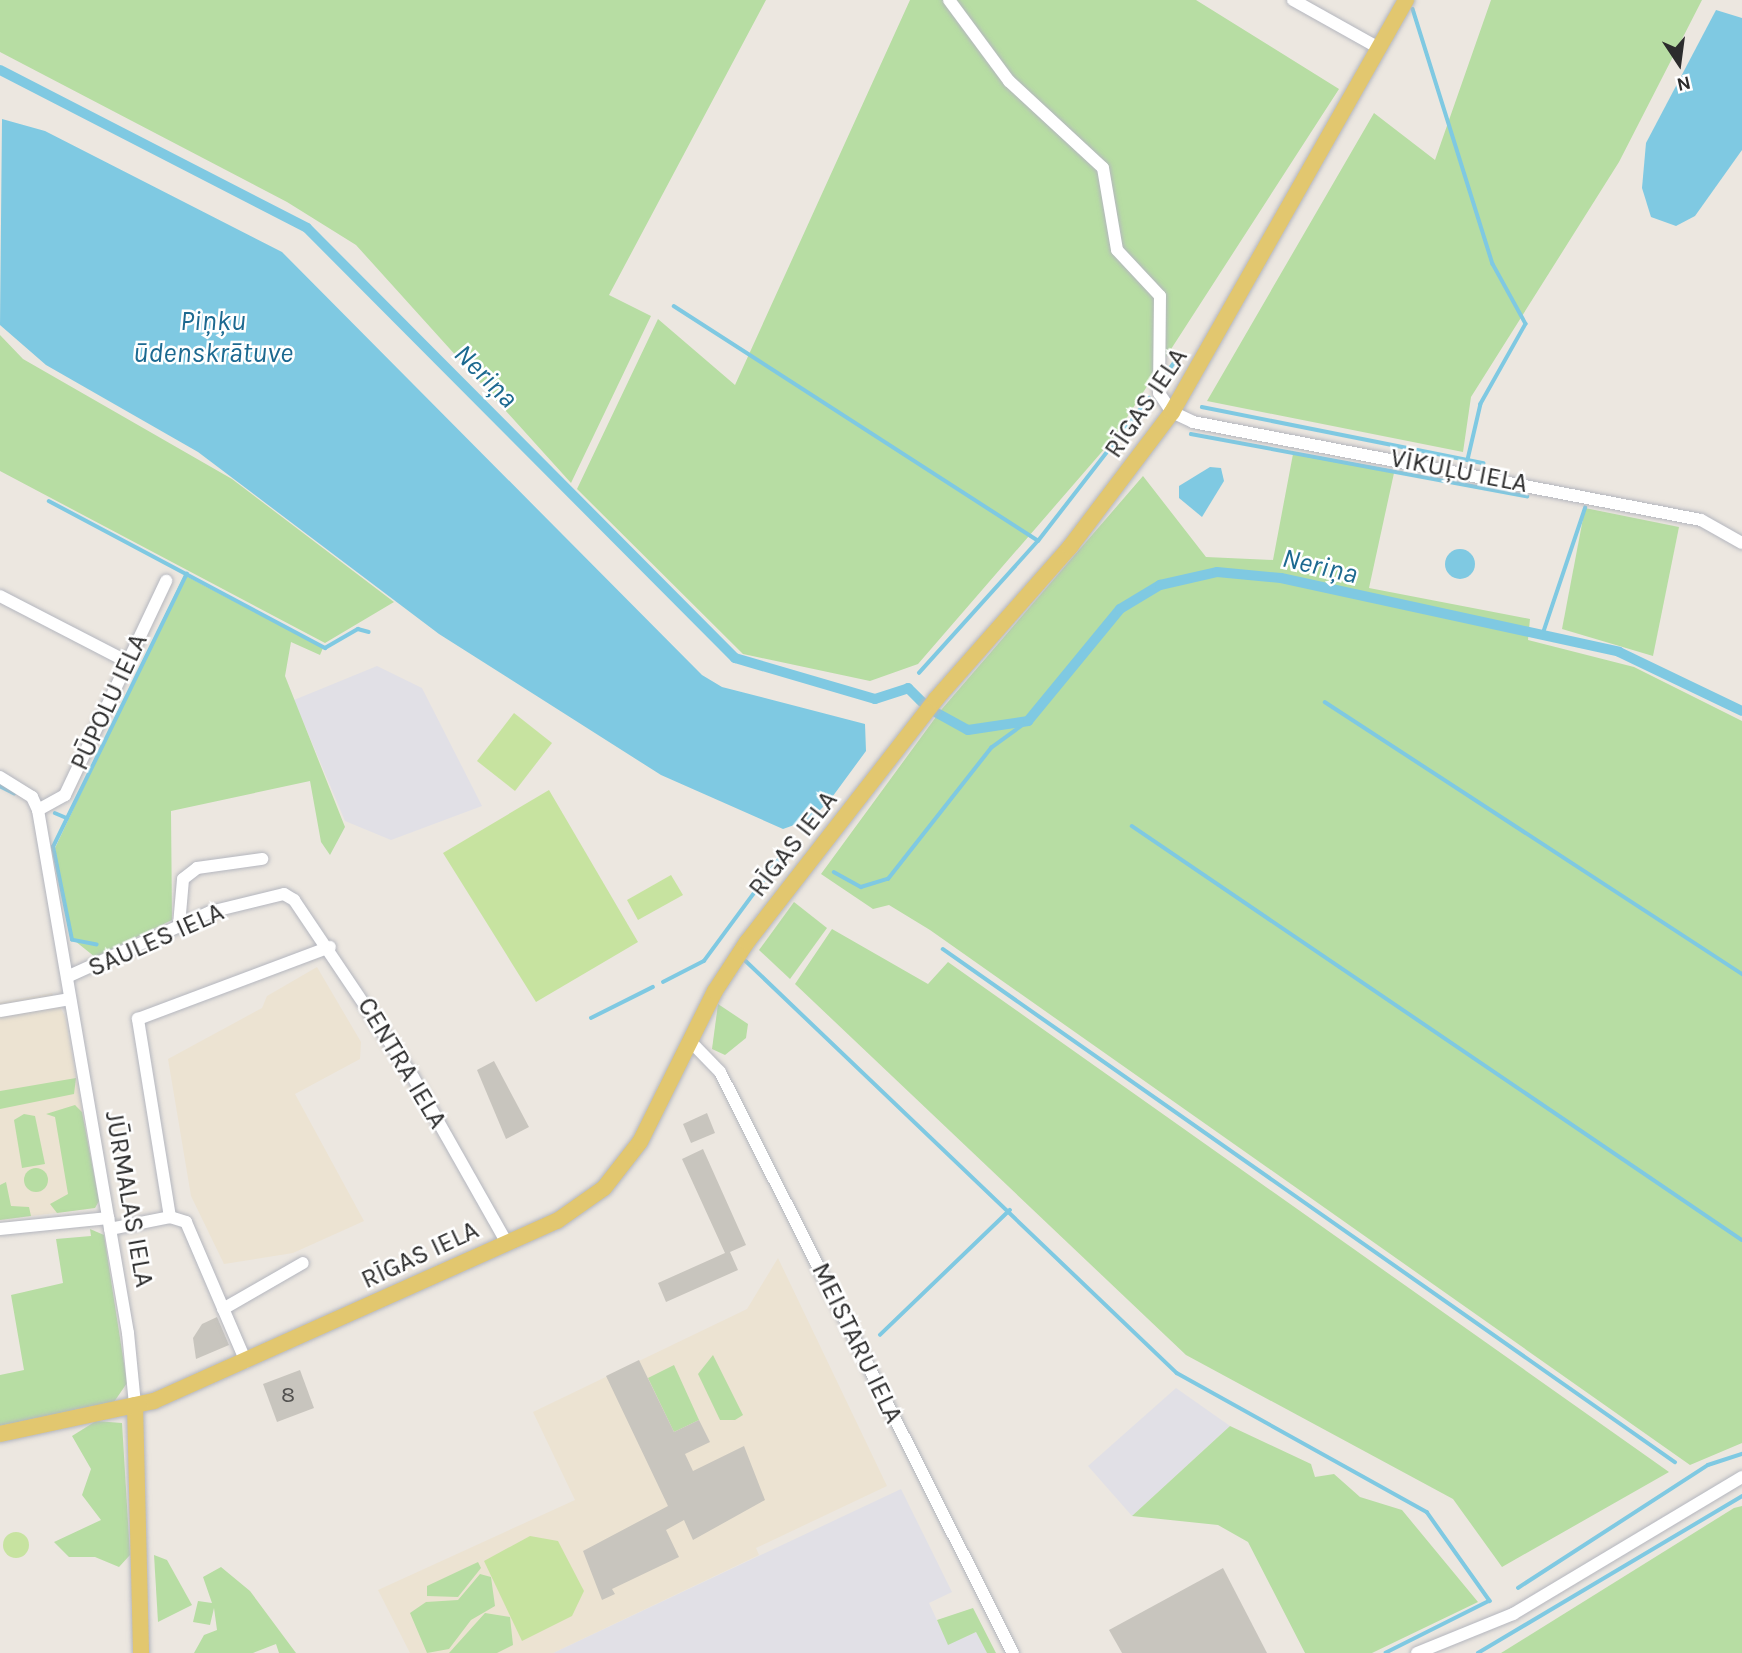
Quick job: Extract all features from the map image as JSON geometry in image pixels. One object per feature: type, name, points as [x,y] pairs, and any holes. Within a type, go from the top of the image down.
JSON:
[{"type":"main road","name":"RĪGAS IELA","points":[[0,1434],[135,1405],[246,1362],[576,1210],[623,1168],[715,991],[763,922],[936,699],[1070,547],[1172,412],[1406,0]]},
{"type":"main road","name":"JŪRMALAS IELA","points":[[135,1405],[141,1653]]},
{"type":"street","points":[[949,0],[1009,81],[1104,168],[1117,250],[1160,296],[1159,393],[1172,412]]},
{"type":"street","points":[[1293,0],[1379,48]]},
{"type":"street","name":"VĪKUĻU IELA","points":[[1172,412],[1193,422],[1701,520],[1742,543]]},
{"type":"street","name":"PŪPOLU IELA","points":[[38,810],[65,795],[166,581]]},
{"type":"street","points":[[0,596],[128,662]]},
{"type":"street","points":[[0,777],[21,788],[38,810]]},
{"type":"street","name":"JŪRMALAS IELA","points":[[38,810],[69,976],[70,999],[109,1223],[135,1405]]},
{"type":"street","points":[[179,925],[183,879],[197,869],[262,859]]},
{"type":"street","name":"SAULES IELA","points":[[69,976],[179,925],[284,894]]},
{"type":"street","name":"CENTRA IELA","points":[[284,894],[308,913],[330,947],[507,1243]]},
{"type":"street","points":[[170,1217],[138,1019],[330,947]]},
{"type":"street","name":"SAULES IELA","points":[[0,1011],[70,999]]},
{"type":"street","name":"MEISTARU IELA","points":[[690,1041],[720,1072],[1013,1653]]},
{"type":"street","points":[[0,1229],[170,1217],[186,1222],[246,1362]]},
{"type":"street","points":[[223,1309],[303,1263]]},
{"type":"street","points":[[1417,1653],[1513,1614],[1742,1477]]},
{"type":"shaded area","points":[[377,666],[422,688],[482,806],[391,840],[345,821],[294,700]]},
{"type":"shaded area","points":[[317,967],[361,1042],[360,1059],[295,1094],[364,1221],[293,1253],[224,1264],[191,1196],[168,1059],[262,1008],[267,996]]},
{"type":"shaded area","points":[[52,993],[65,1016],[99,1201],[95,1208],[0,1220],[0,1002]]},
{"type":"shaded area","points":[[778,1258],[887,1486],[756,1548],[759,1555],[553,1653],[410,1653],[378,1590],[575,1500],[533,1412],[747,1309]]},
{"type":"shaded area","points":[[1176,1388],[1230,1426],[1132,1516],[1088,1466]]},
{"type":"shaded area","points":[[901,1489],[952,1592],[929,1603],[948,1644],[976,1632],[987,1653],[553,1653]]},
{"type":"green space","points":[[0,0],[766,0],[609,295],[651,316],[571,483],[356,245],[287,202],[0,52]]},
{"type":"green space","points":[[910,0],[1196,0],[1339,89],[1113,439],[918,664],[870,681],[743,654],[577,489],[658,319],[735,385]]},
{"type":"green space","points":[[1491,0],[1702,0],[1619,162],[1471,397],[1463,452],[1207,401],[1374,113],[1435,160]]},
{"type":"green space","points":[[0,335],[23,359],[232,479],[394,602],[325,643],[0,471]]},
{"type":"green space","points":[[1293,454],[1394,473],[1369,588],[1530,619],[1528,640],[1634,667],[1742,721],[1742,1443],[1690,1465],[930,930],[889,905],[873,909],[821,874],[941,710],[1143,476],[1206,557],[1273,560]]},
{"type":"green space","points":[[1585,508],[1679,527],[1653,656],[1562,629]]},
{"type":"green space","points":[[184,575],[323,648],[320,655],[291,642],[285,676],[345,827],[330,855],[321,842],[310,781],[171,811],[172,920],[95,957],[70,937],[55,848]]},
{"type":"green space","points":[[514,713],[552,743],[515,791],[477,761]]},
{"type":"green space","points":[[549,790],[638,942],[536,1002],[443,853]]},
{"type":"green space","points":[[671,875],[683,895],[638,920],[627,900]]},
{"type":"green space","points":[[794,902],[827,928],[790,979],[759,950]]},
{"type":"green space","points":[[832,929],[928,984],[948,962],[1669,1472],[1502,1567],[1453,1499],[1186,1355],[795,984]]},
{"type":"green space","points":[[718,1004],[748,1024],[746,1038],[725,1055],[712,1049]]},
{"type":"green space","points":[[76,1078],[74,1094],[0,1109],[0,1091]]},
{"type":"green space","points":[[75,1105],[82,1112],[99,1201],[95,1208],[57,1213],[50,1204],[68,1194],[55,1117],[46,1114]]},
{"type":"green space","points":[[24,1114],[35,1116],[45,1164],[22,1168],[14,1120]]},
{"type":"green space","points":[[36,1168],[47,1175],[48,1180],[41,1191],[36,1192],[25,1185],[24,1180],[31,1169]]},
{"type":"green space","points":[[6,1182],[11,1206],[29,1207],[31,1216],[0,1220],[0,1185]]},
{"type":"green space","points":[[90,1229],[104,1235],[127,1383],[114,1402],[0,1426],[0,1375],[24,1370],[11,1295],[63,1283],[56,1239],[91,1236]]},
{"type":"green space","points":[[713,1355],[743,1415],[735,1420],[720,1420],[698,1374]]},
{"type":"green space","points":[[674,1365],[699,1420],[674,1432],[648,1378]]},
{"type":"green space","points":[[96,1421],[122,1423],[130,1555],[119,1567],[95,1557],[69,1557],[54,1542],[101,1520],[82,1495],[91,1469],[72,1436]]},
{"type":"green space","points":[[1230,1426],[1311,1464],[1315,1477],[1334,1474],[1360,1497],[1402,1510],[1478,1602],[1372,1653],[1305,1653],[1248,1542],[1218,1525],[1132,1516]]},
{"type":"green space","points":[[1742,1506],[1742,1653],[1501,1653],[1734,1508]]},
{"type":"green space","points":[[16,1532],[25,1536],[29,1545],[25,1554],[16,1558],[7,1554],[3,1545],[7,1536]]},
{"type":"green space","points":[[530,1536],[558,1541],[584,1591],[572,1616],[522,1641],[484,1561]]},
{"type":"green space","points":[[154,1555],[167,1560],[192,1605],[158,1622]]},
{"type":"green space","points":[[478,1562],[481,1568],[458,1597],[427,1596],[427,1586]]},
{"type":"green space","points":[[221,1567],[250,1591],[296,1653],[279,1653],[276,1644],[253,1653],[194,1653],[204,1635],[217,1630],[214,1608],[210,1625],[193,1622],[198,1601],[212,1603],[203,1577]]},
{"type":"green space","points":[[480,1574],[491,1577],[495,1606],[471,1620],[449,1649],[427,1653],[410,1613],[426,1602],[458,1600]]},
{"type":"green space","points":[[973,1608],[996,1653],[987,1653],[976,1632],[948,1645],[937,1620]]},
{"type":"green space","points":[[485,1613],[510,1617],[513,1645],[497,1653],[449,1653]]},
{"type":"water","points":[[1716,10],[1742,18],[1742,150],[1695,216],[1676,226],[1651,217],[1642,188],[1646,143]]},
{"type":"water","name":"Piņķu ūdenskrātuve","points":[[2,119],[45,131],[282,252],[702,675],[722,687],[865,724],[866,751],[830,800],[811,819],[783,829],[661,775],[439,634],[198,452],[46,365],[0,325]]},
{"type":"water","points":[[1210,467],[1221,468],[1224,481],[1202,517],[1179,498],[1179,486]]},
{"type":"water","points":[[1460,549],[1466,550],[1474,558],[1474,570],[1466,578],[1460,579],[1454,578],[1446,570],[1445,564],[1446,558],[1454,550]]},
{"type":"building","points":[[494,1061],[529,1127],[506,1139],[477,1070]]},
{"type":"building","points":[[707,1113],[715,1133],[691,1143],[683,1124]]},
{"type":"building","points":[[703,1149],[746,1245],[730,1252],[738,1270],[666,1302],[658,1283],[725,1253],[682,1159]]},
{"type":"building","points":[[217,1317],[229,1345],[196,1359],[193,1338],[202,1324]]},
{"type":"building","points":[[639,1360],[674,1432],[699,1420],[710,1442],[685,1454],[693,1471],[744,1446],[765,1500],[693,1540],[684,1520],[666,1530],[679,1557],[612,1589],[615,1594],[602,1600],[583,1551],[668,1506],[606,1376]]},
{"type":"building","points":[[300,1370],[314,1408],[277,1422],[263,1384]]},
{"type":"building","points":[[1223,1568],[1267,1653],[1122,1653],[1109,1630]]},
{"type":"waterway","points":[[1413,9],[1493,264],[1526,324],[1481,404],[1468,460]]},
{"type":"waterway","name":"Neriņa","points":[[0,70],[307,228],[735,658],[875,699],[908,688],[922,702]]},
{"type":"waterway","points":[[674,306],[1038,541]]},
{"type":"waterway","points":[[1163,378],[1178,357]]},
{"type":"waterway","points":[[919,673],[1038,541],[1149,398]]},
{"type":"waterway","points":[[1202,407],[1483,463]]},
{"type":"waterway","points":[[1191,434],[1527,496]]},
{"type":"waterway","points":[[49,501],[325,648],[358,629],[369,632]]},
{"type":"waterway","points":[[1543,633],[1585,508]]},
{"type":"waterway","name":"Neriņa","points":[[937,713],[968,730],[1028,721],[1120,609],[1160,585],[1217,572],[1281,578],[1619,652],[1742,711]]},
{"type":"waterway","points":[[97,945],[72,940],[53,847],[187,574]]},
{"type":"waterway","points":[[1325,702],[1742,974]]},
{"type":"waterway","points":[[834,872],[861,887],[888,879],[991,748],[1028,721]]},
{"type":"waterway","points":[[0,786],[14,793]]},
{"type":"waterway","points":[[55,813],[67,818]]},
{"type":"waterway","points":[[1132,826],[1742,1240]]},
{"type":"waterway","points":[[663,982],[704,961],[783,854]]},
{"type":"waterway","points":[[943,949],[1675,1462]]},
{"type":"waterway","points":[[746,961],[1177,1373],[1427,1512],[1490,1601],[1386,1653]]},
{"type":"waterway","points":[[591,1018],[653,987]]},
{"type":"waterway","points":[[880,1335],[1010,1210]]},
{"type":"waterway","points":[[1518,1588],[1708,1465],[1742,1454]]},
{"type":"waterway","points":[[1478,1653],[1742,1496]]}]
